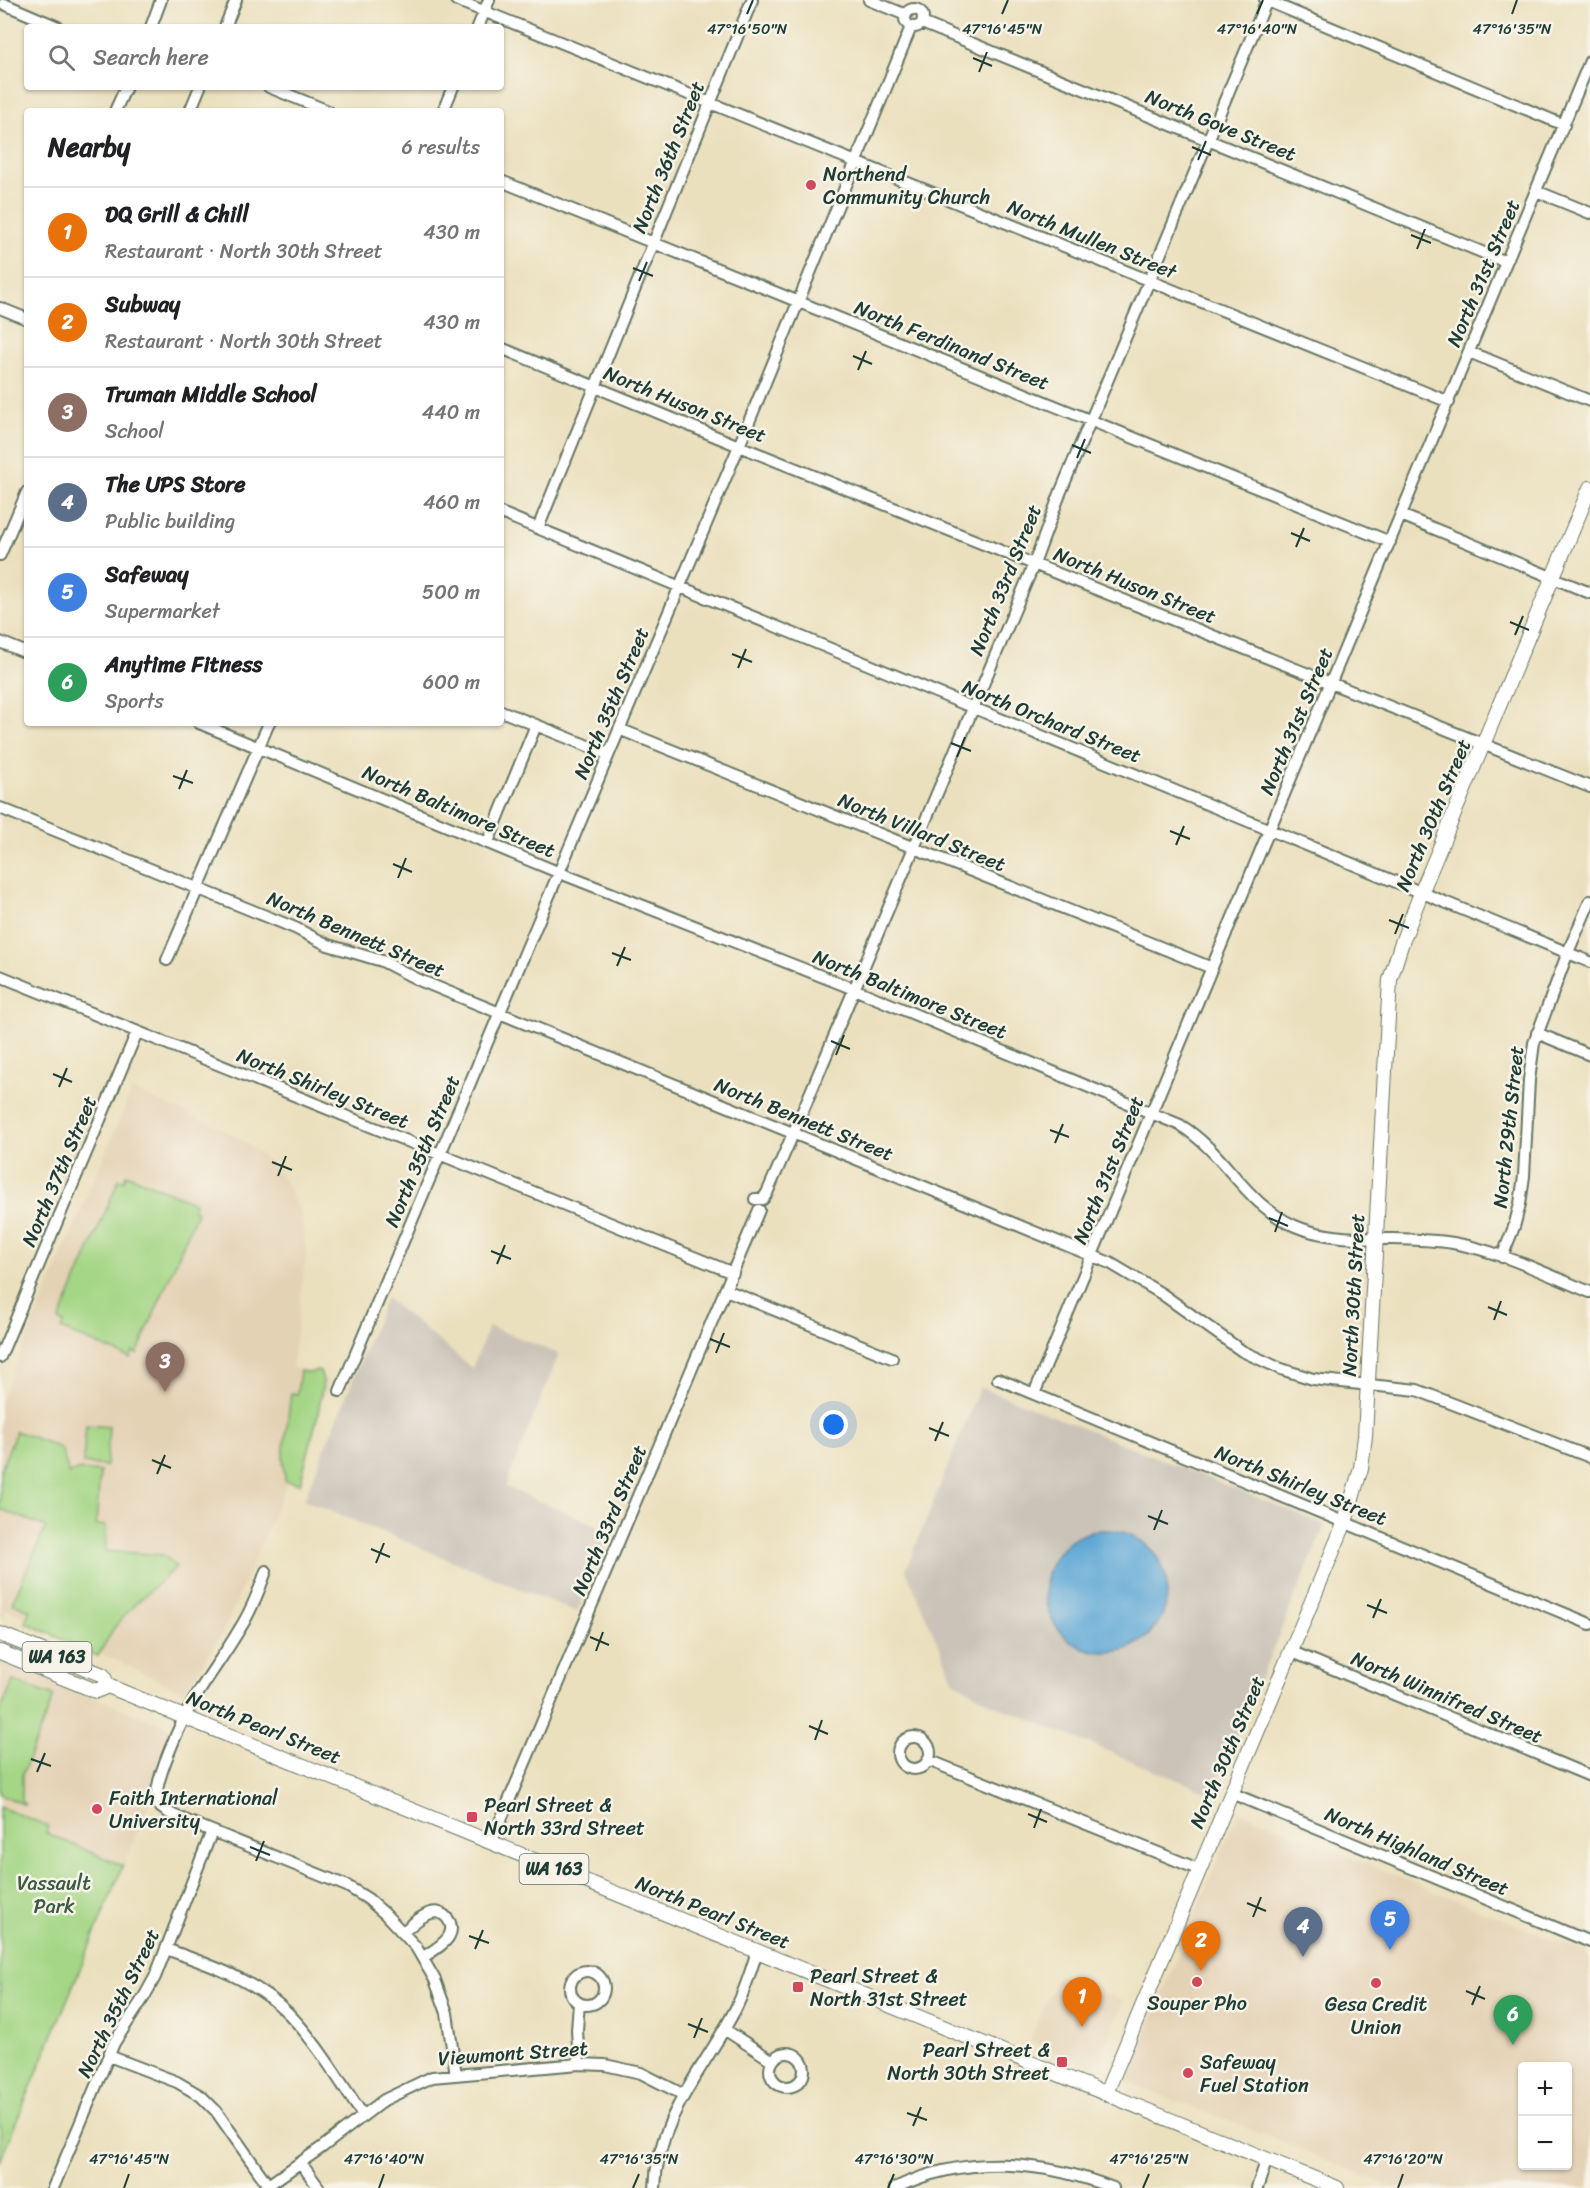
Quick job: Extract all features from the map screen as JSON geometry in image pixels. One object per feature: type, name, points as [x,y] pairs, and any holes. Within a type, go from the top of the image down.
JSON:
[{"type":"main road","name":"North 30th Street","points":[[1106,2093],[1345,1522],[1361,1468],[1365,1436],[1390,980],[1421,893],[1590,488]]},
{"type":"main road","name":"North Pearl Street","points":[[0,1634],[103,1675],[108,1686]]},
{"type":"main road","name":"North Pearl Street","points":[[0,1652],[96,1691],[108,1686],[186,1716],[1337,2188]]},
{"type":"street","points":[[151,24],[161,0]]},
{"type":"street","points":[[226,24],[236,0]]},
{"type":"street","name":"North Mullen Street","points":[[456,0],[1449,402]]},
{"type":"street","points":[[479,24],[489,0]]},
{"type":"street","name":"North 36th Street","points":[[538,528],[752,0]]},
{"type":"street","points":[[869,0],[906,15]]},
{"type":"street","points":[[1266,0],[1564,125]]},
{"type":"street","name":"North 33rd Street","points":[[755,1199],[763,1199],[768,1193],[1034,564],[1061,491],[1266,0]]},
{"type":"street","points":[[921,5],[923,16],[917,25],[906,22],[906,15],[909,11],[921,5]]},
{"type":"street","points":[[3,6],[50,24]]},
{"type":"street","name":"North Gove Street","points":[[917,25],[1209,140],[1506,262]]},
{"type":"street","name":"North 35th Street","points":[[340,1391],[560,873],[855,163],[917,25]]},
{"type":"street","name":"North 31st Street","points":[[1034,1394],[1590,61]]},
{"type":"street","points":[[116,108],[125,90]]},
{"type":"street","points":[[191,108],[200,90]]},
{"type":"street","points":[[276,90],[321,108]]},
{"type":"street","points":[[444,108],[452,90]]},
{"type":"street","name":"North Ferdinand Street","points":[[504,182],[1390,542]]},
{"type":"street","points":[[1536,191],[1590,213]]},
{"type":"street","points":[[0,308],[24,318]]},
{"type":"street","name":"North Huson Street","points":[[504,349],[739,446],[1590,787]]},
{"type":"street","points":[[1469,352],[1590,401]]},
{"type":"street","points":[[0,555],[24,499]]},
{"type":"street","name":"North Orchard Street","points":[[504,514],[1590,962]]},
{"type":"street","points":[[1401,515],[1590,593]]},
{"type":"street","points":[[0,642],[24,652]]},
{"type":"street","points":[[504,712],[608,754]]},
{"type":"street","points":[[488,842],[536,725]]},
{"type":"street","name":"North Baltimore Street","points":[[206,726],[560,873],[854,989],[1180,1125],[1197,1136],[1215,1153],[1260,1206],[1284,1221],[1319,1234],[1452,1243],[1502,1257],[1590,1292]]},
{"type":"street","points":[[167,960],[267,726]]},
{"type":"street","name":"North Villard Street","points":[[619,729],[1212,968]]},
{"type":"street","name":"North Bennett Street","points":[[0,808],[295,928],[328,945],[382,960],[419,980],[1092,1256],[1136,1277],[1242,1351],[1260,1360],[1300,1376],[1404,1387],[1428,1393],[1590,1457]]},
{"type":"street","name":"North 29th Street","points":[[1502,1257],[1520,1204],[1529,1080],[1537,1033],[1590,901]]},
{"type":"street","name":"North Shirley Street","points":[[0,976],[733,1273]]},
{"type":"street","name":"North 37th Street","points":[[0,1357],[137,1032]]},
{"type":"street","points":[[1537,1033],[1590,1055]]},
{"type":"street","name":"North 33rd Street","points":[[491,1843],[759,1210]]},
{"type":"street","points":[[726,1290],[892,1358]]},
{"type":"street","name":"North Shirley Street","points":[[998,1379],[1590,1624]]},
{"type":"street","points":[[266,1571],[241,1629],[186,1716],[158,1784],[156,1793],[159,1806],[175,1816],[358,1892],[376,1906],[403,1932],[423,1958],[442,1994],[456,2075]]},
{"type":"street","name":"North Winnifred Street","points":[[1290,1651],[1590,1776]]},
{"type":"street","points":[[928,1760],[1198,1869]]},
{"type":"street","name":"North Highland Street","points":[[1231,1793],[1590,1942]]},
{"type":"street","name":"North 35th Street","points":[[53,2188],[109,2056],[120,2033],[144,1997],[166,1949],[212,1831]]},
{"type":"street","points":[[403,1932],[429,1913],[440,1913],[448,1918],[452,1928],[448,1938],[423,1958]]},
{"type":"street","points":[[166,1949],[210,1965],[241,1981],[286,2012],[305,2034],[363,2115]]},
{"type":"street","points":[[655,2188],[658,2157],[667,2127],[724,2029],[745,1988],[757,1952]]},
{"type":"street","points":[[579,2003],[577,2030],[579,2064]]},
{"type":"street","points":[[724,2029],[773,2061]]},
{"type":"street","points":[[109,2056],[177,2082],[201,2096],[216,2111],[266,2187]]},
{"type":"street","name":"Viewmont Street","points":[[266,2187],[384,2100],[432,2077],[579,2064],[622,2068],[652,2078],[684,2095]]},
{"type":"street","points":[[1257,2188],[1267,2159]]},
{"type":"street","points":[[301,2163],[319,2188]]},
{"type":"street","points":[[895,2188],[940,2172],[986,2164],[1006,2164],[1068,2172],[1113,2188]]},
{"type":"shaded area","points":[[132,1090],[225,1130],[245,1142],[271,1163],[286,1184],[301,1215],[306,1254],[292,1367],[330,1381],[222,1635],[184,1692],[7,1609],[3,1618],[0,1616],[0,1402]]},
{"type":"shaded area","points":[[386,1298],[472,1368],[489,1326],[559,1354],[505,1487],[610,1531],[577,1612],[304,1500]]},
{"type":"shaded area","points":[[980,1387],[1325,1525],[1212,1794],[992,1704],[954,1681],[906,1570]]},
{"type":"shaded area","points":[[0,1659],[179,1732],[123,1866],[45,1833],[47,1826],[0,1807]]},
{"type":"shaded area","points":[[1238,1811],[1590,1955],[1590,2181],[1587,2188],[1394,2188],[1276,2139],[1126,2082]]},
{"type":"shaded area","points":[[1057,1975],[1123,2001],[1096,2068],[1030,2041]]},
{"type":"green space","points":[[126,1174],[195,1203],[193,1210],[197,1212],[137,1354],[133,1352],[130,1358],[61,1329],[64,1323],[59,1321],[119,1179],[124,1181]]},
{"type":"green space","points":[[316,1370],[320,1371],[323,1380],[318,1414],[300,1484],[285,1481],[283,1457],[291,1393],[297,1394],[300,1371],[311,1373]]},
{"type":"green space","points":[[86,1425],[109,1427],[106,1466],[83,1463]]},
{"type":"green space","points":[[16,1431],[61,1448],[69,1474],[79,1470],[100,1472],[96,1525],[106,1526],[106,1551],[164,1555],[176,1567],[134,1605],[114,1628],[98,1656],[25,1622],[30,1610],[12,1603],[46,1527],[0,1509],[0,1472]]},
{"type":"green space","points":[[13,1681],[54,1696],[22,1775],[22,1800],[25,1805],[0,1794],[0,1712]]},
{"type":"green space","name":"Vassault Park","points":[[0,1807],[48,1826],[46,1833],[123,1866],[0,2161]]},
{"type":"water","points":[[1106,1530],[1129,1535],[1140,1540],[1149,1548],[1157,1557],[1162,1568],[1167,1591],[1162,1614],[1157,1625],[1149,1634],[1140,1642],[1129,1647],[1106,1652],[1083,1647],[1072,1642],[1063,1634],[1055,1625],[1050,1614],[1045,1591],[1050,1568],[1055,1557],[1063,1548],[1072,1540],[1083,1535]]},
{"type":"place","name":"Northend Community Church","points":[[811,185]]},
{"type":"place","name":"Truman Middle School","points":[[165,1392]]},
{"type":"place","name":"Faith International University","points":[[97,1809]]},
{"type":"place","name":"Pearl Street & North 33rd Street","points":[[472,1817]]},
{"type":"place","name":"Safeway","points":[[1390,1950]]},
{"type":"place","name":"The UPS Store","points":[[1303,1957]]},
{"type":"place","name":"Subway","points":[[1201,1971]]},
{"type":"place","name":"Souper Pho","points":[[1197,1982]]},
{"type":"place","name":"Gesa Credit Union","points":[[1376,1983]]},
{"type":"place","name":"Pearl Street & North 31st Street","points":[[798,1987]]},
{"type":"place","name":"DQ Grill & Chill","points":[[1082,2027]]},
{"type":"place","name":"Anytime Fitness","points":[[1513,2045]]},
{"type":"place","name":"Pearl Street & North 30th Street","points":[[1062,2062]]},
{"type":"place","name":"Safeway Fuel Station","points":[[1188,2073]]}]
